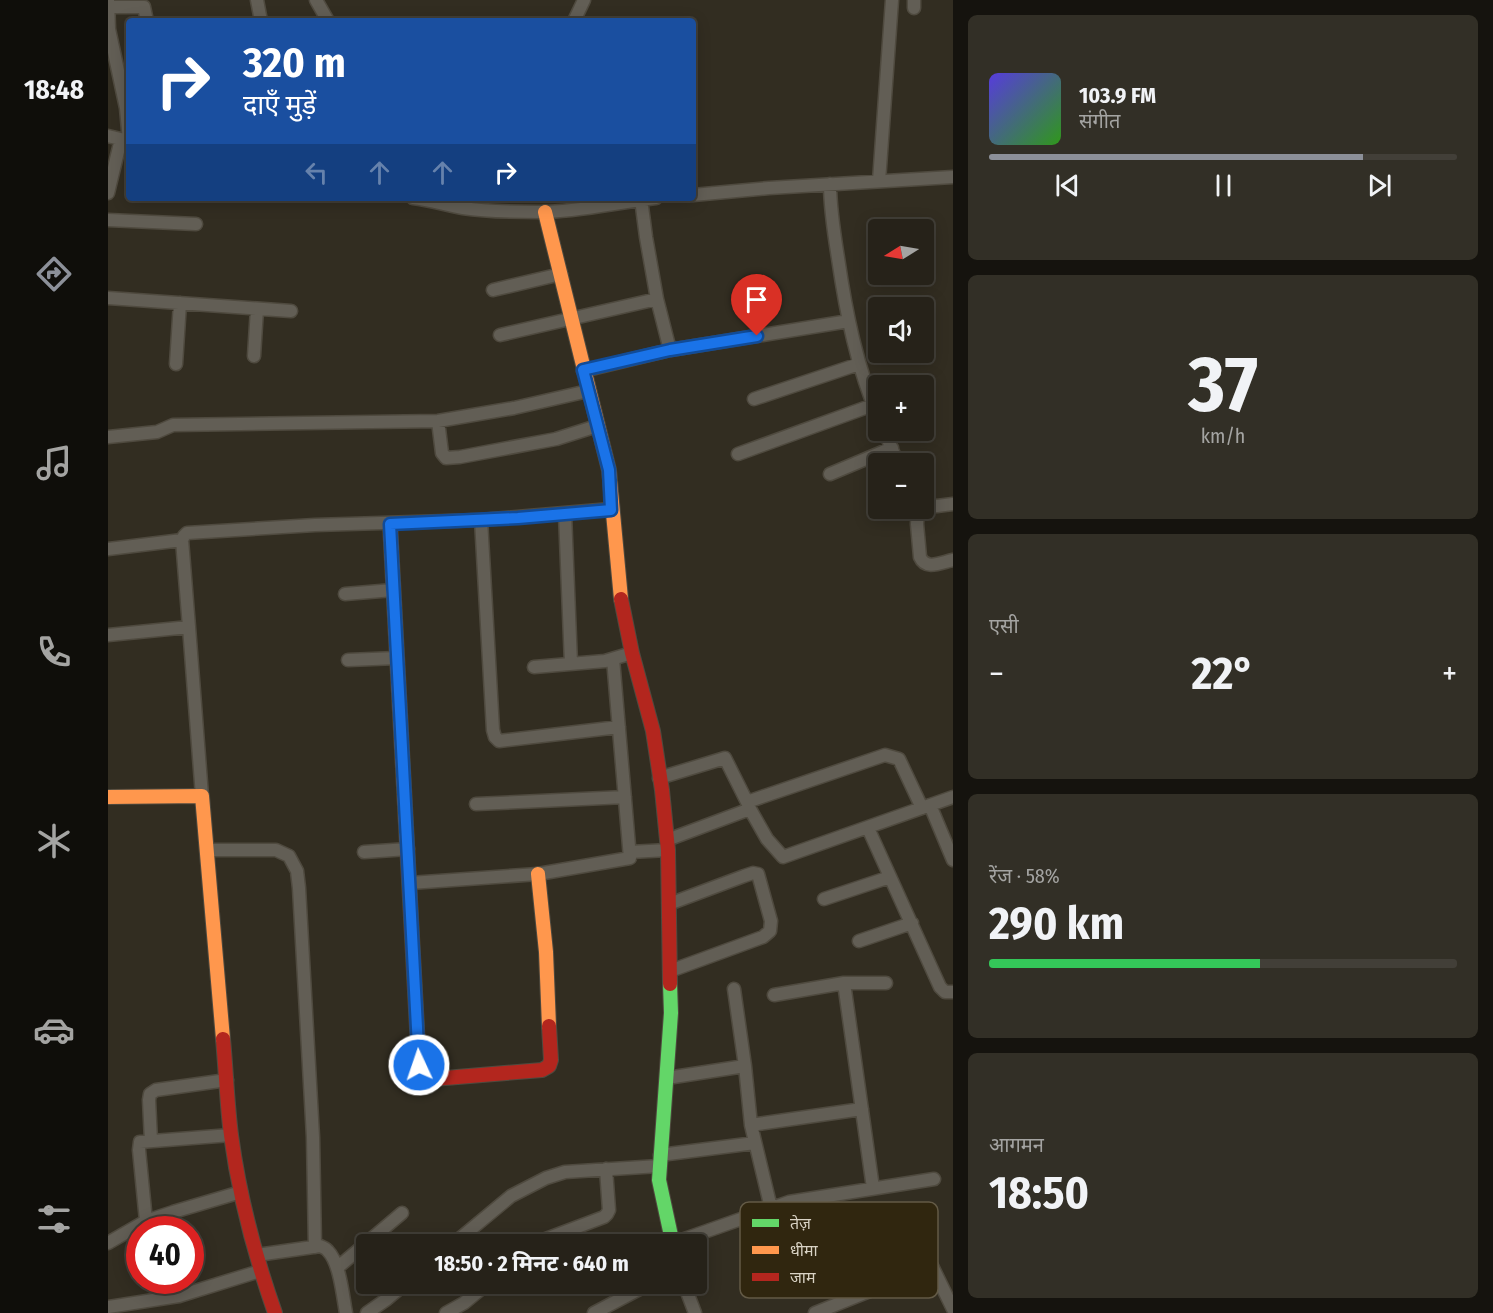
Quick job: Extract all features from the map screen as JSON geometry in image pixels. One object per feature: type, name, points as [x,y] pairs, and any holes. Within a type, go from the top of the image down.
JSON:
[{"type":"street","points":[[108,0],[109,29],[126,108]]},
{"type":"street","points":[[257,0],[260,18]]},
{"type":"street","points":[[316,0],[326,18]]},
{"type":"street","points":[[575,18],[584,0]]},
{"type":"street","points":[[879,181],[892,0]]},
{"type":"street","points":[[108,7],[144,7],[146,18]]},
{"type":"street","points":[[108,193],[115,138]]},
{"type":"street","points":[[696,195],[953,177]]},
{"type":"street","points":[[830,184],[830,205],[840,275],[859,364],[868,390]]},
{"type":"street","points":[[443,201],[512,212],[545,212],[588,203],[614,201]]},
{"type":"street","points":[[641,201],[657,299],[670,350]]},
{"type":"street","points":[[545,212],[609,470],[619,591],[632,653],[653,731],[662,790],[667,845],[671,1012],[659,1180],[671,1234]]},
{"type":"street","points":[[108,220],[196,224]]},
{"type":"street","points":[[493,290],[561,274]]},
{"type":"street","points":[[108,298],[291,311]]},
{"type":"street","points":[[500,335],[657,299]]},
{"type":"street","points":[[176,364],[180,303]]},
{"type":"street","points":[[254,356],[257,309]]},
{"type":"street","points":[[583,370],[670,350],[849,321]]},
{"type":"street","points":[[754,399],[859,364]]},
{"type":"street","points":[[108,437],[157,432],[173,425],[438,421],[514,408],[588,391]]},
{"type":"street","points":[[738,454],[868,407]]},
{"type":"street","points":[[438,421],[442,453],[447,458],[556,439],[597,426]]},
{"type":"street","points":[[888,441],[893,453]]},
{"type":"street","points":[[830,474],[891,448]]},
{"type":"street","points":[[934,506],[953,504]]},
{"type":"street","points":[[275,1313],[256,1256],[231,1135],[182,540],[187,533],[193,532],[277,529],[315,525],[481,520],[611,510]]},
{"type":"street","points":[[565,514],[571,664]]},
{"type":"street","points":[[917,519],[922,562],[930,565],[953,560]]},
{"type":"street","points":[[481,520],[495,737],[499,741],[619,727]]},
{"type":"street","points":[[390,524],[419,1065],[421,1074],[425,1078],[542,1070],[549,1066],[551,1060],[546,952],[538,873]]},
{"type":"street","points":[[108,549],[182,540]]},
{"type":"street","points":[[345,594],[393,590]]},
{"type":"street","points":[[108,635],[189,627]]},
{"type":"street","points":[[534,667],[605,661],[632,653]]},
{"type":"street","points":[[348,660],[397,658]]},
{"type":"street","points":[[410,883],[538,873],[630,858],[613,659]]},
{"type":"street","points":[[630,852],[667,845],[748,805],[885,755],[899,759],[953,861]]},
{"type":"street","points":[[659,778],[725,758],[767,839],[783,857],[953,797]]},
{"type":"street","points":[[108,797],[202,796]]},
{"type":"street","points":[[476,804],[625,797]]},
{"type":"street","points":[[868,828],[940,987],[945,992],[953,993]]},
{"type":"street","points":[[364,852],[408,849]]},
{"type":"street","points":[[207,850],[276,850],[289,856],[297,870],[313,1137],[315,1247]]},
{"type":"street","points":[[669,904],[756,873],[771,921],[770,931],[763,937],[670,971]]},
{"type":"street","points":[[824,899],[890,877]]},
{"type":"street","points":[[859,941],[912,922]]},
{"type":"street","points":[[844,983],[873,1188]]},
{"type":"street","points":[[774,995],[844,983],[886,983]]},
{"type":"street","points":[[734,989],[751,1125],[770,1202]]},
{"type":"street","points":[[667,1078],[745,1066]]},
{"type":"street","points":[[151,1141],[150,1094],[156,1090],[227,1080]]},
{"type":"street","points":[[751,1125],[862,1109]]},
{"type":"street","points":[[146,1216],[139,1144],[143,1141],[231,1135]]},
{"type":"street","points":[[465,1234],[511,1196],[546,1178],[565,1172],[606,1169],[755,1143]]},
{"type":"street","points":[[558,1234],[607,1214],[609,1210],[606,1169]]},
{"type":"street","points":[[789,1202],[934,1179]]},
{"type":"street","points":[[161,1216],[241,1192]]},
{"type":"street","points":[[337,1268],[402,1213]]},
{"type":"street","points":[[700,1234],[740,1219]]},
{"type":"street","points":[[108,1243],[126,1233]]},
{"type":"street","points":[[256,1256],[320,1246],[327,1249],[337,1268],[346,1313]]},
{"type":"street","points":[[108,1307],[179,1296],[260,1271]]},
{"type":"street","points":[[938,1278],[953,1309]]},
{"type":"street","points":[[367,1313],[393,1294]]},
{"type":"street","points":[[446,1313],[475,1294]]},
{"type":"street","points":[[594,1313],[631,1294]]},
{"type":"street","points":[[688,1294],[695,1313]]},
{"type":"street","points":[[815,1313],[852,1298]]},
{"type":"traffic: fast","points":[[670,984],[671,1013],[659,1180],[671,1234]]},
{"type":"traffic: slow","points":[[545,212],[609,470],[621,599]]},
{"type":"traffic: slow","points":[[390,524],[407,844]]},
{"type":"traffic: slow","points":[[108,797],[202,796],[223,1039]]},
{"type":"traffic: slow","points":[[538,874],[546,952],[549,1026]]},
{"type":"traffic: jam","points":[[621,599],[632,653],[653,731],[662,790],[668,850],[670,984]]},
{"type":"traffic: jam","points":[[407,844],[419,1065],[423,1075],[433,1079],[542,1070],[549,1066],[551,1060],[549,1026]]},
{"type":"traffic: jam","points":[[223,1039],[230,1123],[238,1180],[254,1247],[275,1313]]},
{"type":"route","points":[[419,1065],[390,524],[518,518],[611,510],[609,470],[583,370],[670,350],[757,336]]}]
